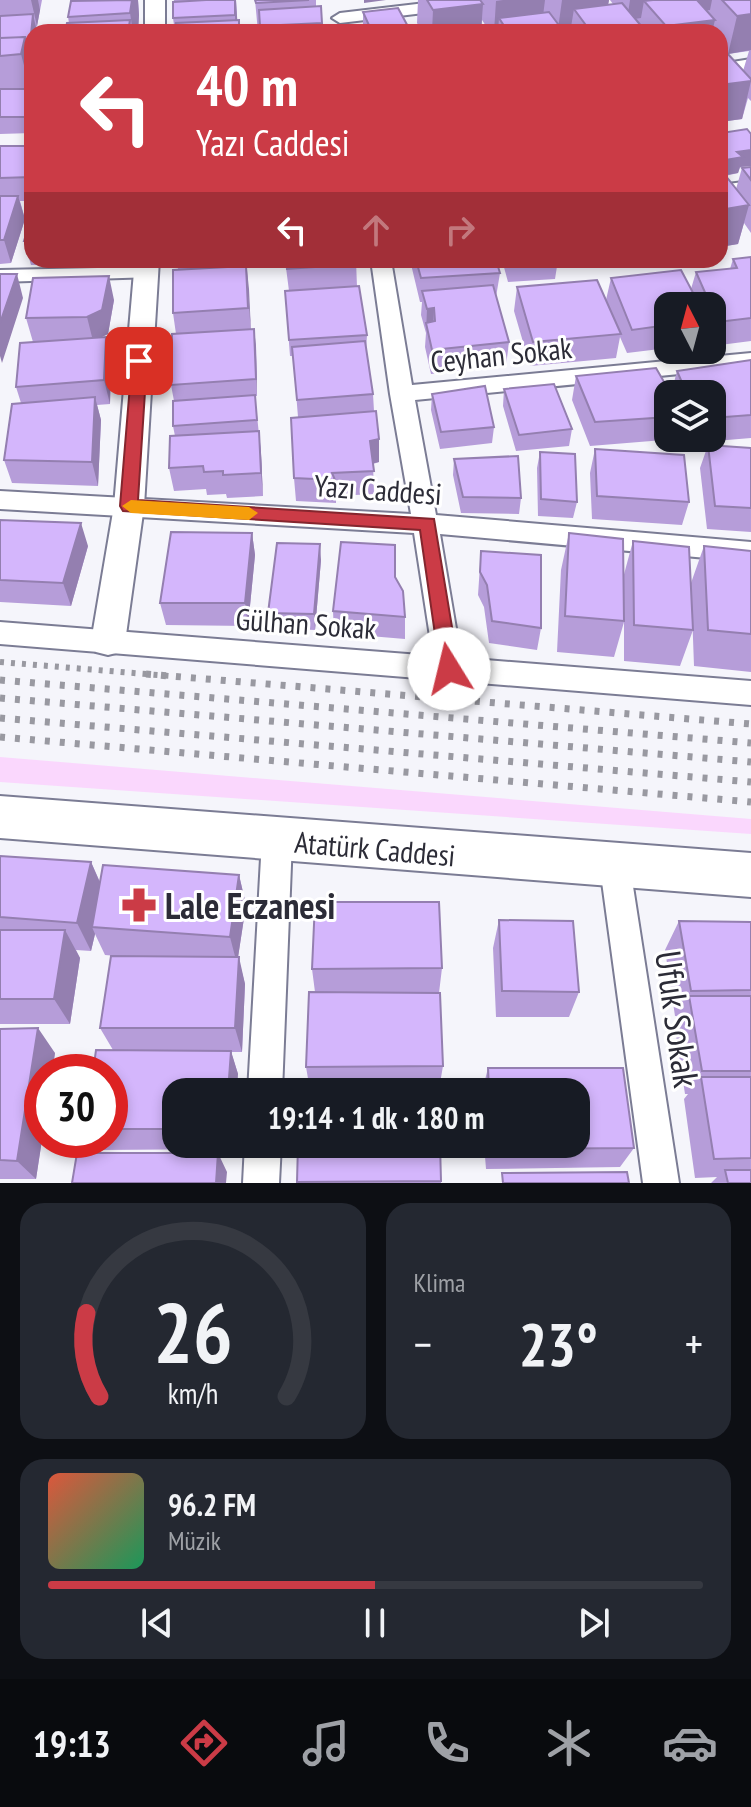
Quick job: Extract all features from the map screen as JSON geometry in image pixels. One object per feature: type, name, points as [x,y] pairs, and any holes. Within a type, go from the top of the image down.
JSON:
[{"type":"main road","name":"Atatürk Caddesi","points":[[0,817],[615,867],[751,875]]},
{"type":"street","points":[[155,0],[155,24]]},
{"type":"street","points":[[337,0],[341,24]]},
{"type":"street","points":[[347,24],[491,0]]},
{"type":"street","points":[[728,69],[751,65]]},
{"type":"street","points":[[728,190],[751,187]]},
{"type":"street","points":[[0,276],[130,268]]},
{"type":"street","points":[[108,642],[129,506],[146,268]]},
{"type":"street","points":[[382,268],[401,394],[428,524],[449,669]]},
{"type":"street","name":"Ceyhan Sokak","points":[[401,394],[751,360]]},
{"type":"street","name":"Yazı Caddesi","points":[[0,500],[428,524],[751,552]]},
{"type":"street","name":"Gülhan Sokak","points":[[0,633],[751,693]]},
{"type":"street","points":[[266,1078],[277,840]]},
{"type":"street","name":"Ufuk Sokak","points":[[615,867],[661,1183]]},
{"type":"street","points":[[261,1183],[262,1158]]},
{"type":"shaded area","points":[[0,757],[751,819],[751,834],[0,782]]},
{"type":"building","points":[[132,0],[130,13],[68,17],[71,1]]},
{"type":"building","points":[[235,0],[235,15],[173,18],[173,2]]},
{"type":"building","points":[[255,0],[309,0],[256,3]]},
{"type":"building","points":[[427,0],[480,0],[483,4],[433,10]]},
{"type":"building","points":[[697,0],[715,20],[664,24],[644,1]]},
{"type":"building","points":[[722,0],[751,0],[751,14],[737,16]]},
{"type":"building","points":[[622,3],[640,24],[585,24],[574,9]]},
{"type":"building","points":[[321,6],[322,23],[260,24],[259,10]]},
{"type":"building","points":[[398,8],[407,24],[368,24],[363,12]]},
{"type":"building","points":[[549,12],[558,24],[503,24],[499,18]]},
{"type":"building","points":[[33,14],[32,24],[24,24],[24,37],[0,38],[0,16]]},
{"type":"building","points":[[130,20],[129,24],[67,23]]},
{"type":"building","points":[[239,20],[239,24],[176,23]]},
{"type":"building","points":[[24,37],[21,54],[0,56],[0,38]]},
{"type":"building","points":[[728,54],[751,79],[728,84]]},
{"type":"building","points":[[0,89],[24,89],[24,117],[0,117]]},
{"type":"building","points":[[747,129],[751,134],[751,150],[737,152],[743,157],[728,160],[728,132]]},
{"type":"building","points":[[0,146],[24,146],[24,177],[0,178]]},
{"type":"building","points":[[751,167],[751,180],[742,168]]},
{"type":"building","points":[[728,179],[749,205],[728,209]]},
{"type":"building","points":[[0,196],[18,196],[4,240],[0,240]]},
{"type":"building","points":[[751,257],[751,318],[726,321],[726,292],[705,292],[696,272],[737,268],[733,259]]},
{"type":"building","points":[[246,268],[248,308],[173,313],[173,270]]},
{"type":"building","points":[[418,268],[498,268],[500,273],[421,278]]},
{"type":"building","points":[[681,270],[693,292],[654,292],[654,327],[632,330],[611,278]]},
{"type":"building","points":[[0,274],[17,274],[0,323]]},
{"type":"building","points":[[109,276],[102,310],[87,317],[26,318],[33,278]]},
{"type":"building","points":[[597,280],[621,334],[533,342],[517,287]]},
{"type":"building","points":[[493,285],[509,342],[432,350],[426,323],[435,321],[434,308],[427,309],[422,291]]},
{"type":"building","points":[[359,286],[367,335],[289,340],[285,291]]},
{"type":"building","points":[[254,329],[256,379],[171,385],[172,334]]},
{"type":"building","points":[[106,337],[104,380],[16,387],[20,343]]},
{"type":"building","points":[[365,341],[373,394],[297,400],[292,347]]},
{"type":"building","points":[[751,360],[751,415],[726,417],[726,380],[681,380],[677,371]]},
{"type":"building","points":[[656,368],[663,380],[654,380],[654,418],[595,422],[576,376]]},
{"type":"building","points":[[554,384],[572,429],[519,435],[504,389]]},
{"type":"building","points":[[485,386],[494,427],[441,432],[432,394]]},
{"type":"building","points":[[255,395],[257,420],[173,426],[173,401]]},
{"type":"building","points":[[95,397],[92,462],[4,460],[12,404]]},
{"type":"building","points":[[376,411],[379,439],[370,441],[374,471],[332,473],[335,480],[294,478],[291,418]]},
{"type":"building","points":[[259,431],[261,473],[223,475],[223,471],[204,472],[203,466],[169,468],[170,436]]},
{"type":"building","points":[[726,446],[751,448],[751,508],[715,506],[709,452],[726,452]]},
{"type":"building","points":[[595,449],[684,455],[689,502],[597,496]]},
{"type":"building","points":[[540,452],[575,454],[577,502],[541,499]]},
{"type":"building","points":[[518,456],[521,498],[463,497],[454,459]]},
{"type":"building","points":[[0,520],[81,523],[63,583],[0,580]]},
{"type":"building","points":[[171,532],[252,533],[245,603],[160,603]]},
{"type":"building","points":[[569,533],[623,539],[624,621],[565,616]]},
{"type":"building","points":[[633,541],[689,547],[693,630],[634,625]]},
{"type":"building","points":[[341,542],[395,545],[395,577],[403,591],[405,617],[333,611]]},
{"type":"building","points":[[277,543],[320,544],[314,614],[268,613]]},
{"type":"building","points":[[704,546],[751,551],[751,634],[708,630]]},
{"type":"building","points":[[481,551],[541,555],[541,628],[492,621],[487,585],[480,572]]},
{"type":"building","points":[[0,856],[91,862],[77,923],[0,917]]},
{"type":"building","points":[[103,865],[239,875],[230,937],[92,927]]},
{"type":"building","points":[[315,902],[439,902],[442,968],[312,969]]},
{"type":"building","points":[[499,920],[573,921],[579,992],[502,991]]},
{"type":"building","points":[[679,921],[751,922],[751,990],[691,991]]},
{"type":"building","points":[[0,930],[65,930],[54,999],[0,999]]},
{"type":"building","points":[[111,956],[239,957],[235,1028],[100,1028]]},
{"type":"building","points":[[309,992],[440,993],[443,1066],[306,1067]]},
{"type":"building","points":[[689,996],[751,996],[751,1071],[702,1071]]},
{"type":"building","points":[[38,1028],[34,1054],[24,1054],[24,1117],[17,1161],[0,1160],[0,1029]]},
{"type":"building","points":[[96,1050],[231,1051],[229,1078],[162,1078],[162,1129],[128,1129],[128,1054],[95,1054]]},
{"type":"building","points":[[488,1068],[623,1068],[634,1148],[590,1148],[590,1078],[488,1078]]},
{"type":"building","points":[[701,1077],[751,1077],[751,1158],[714,1159]]},
{"type":"building","points":[[128,1153],[162,1153],[162,1158],[218,1158],[216,1183],[72,1183],[76,1158],[128,1158]]},
{"type":"building","points":[[298,1158],[440,1158],[441,1181],[297,1182]]},
{"type":"building","points":[[725,1170],[751,1170],[751,1183],[728,1183]]},
{"type":"building","points":[[627,1172],[629,1183],[503,1183],[502,1173]]},
{"type":"railway","points":[[0,662],[170,676]]},
{"type":"railway","points":[[146,674],[751,724]]},
{"type":"railway","points":[[0,680],[751,743]]},
{"type":"railway","points":[[0,698],[751,762]]},
{"type":"railway","points":[[0,718],[751,782]]},
{"type":"railway","points":[[0,737],[751,802]]},
{"type":"slow traffic","points":[[131,506],[249,513]]},
{"type":"place","name":"Lale Eczanesi","points":[[139,905]]},
{"type":"route","points":[[139,361],[129,506],[428,524],[449,669]]}]
